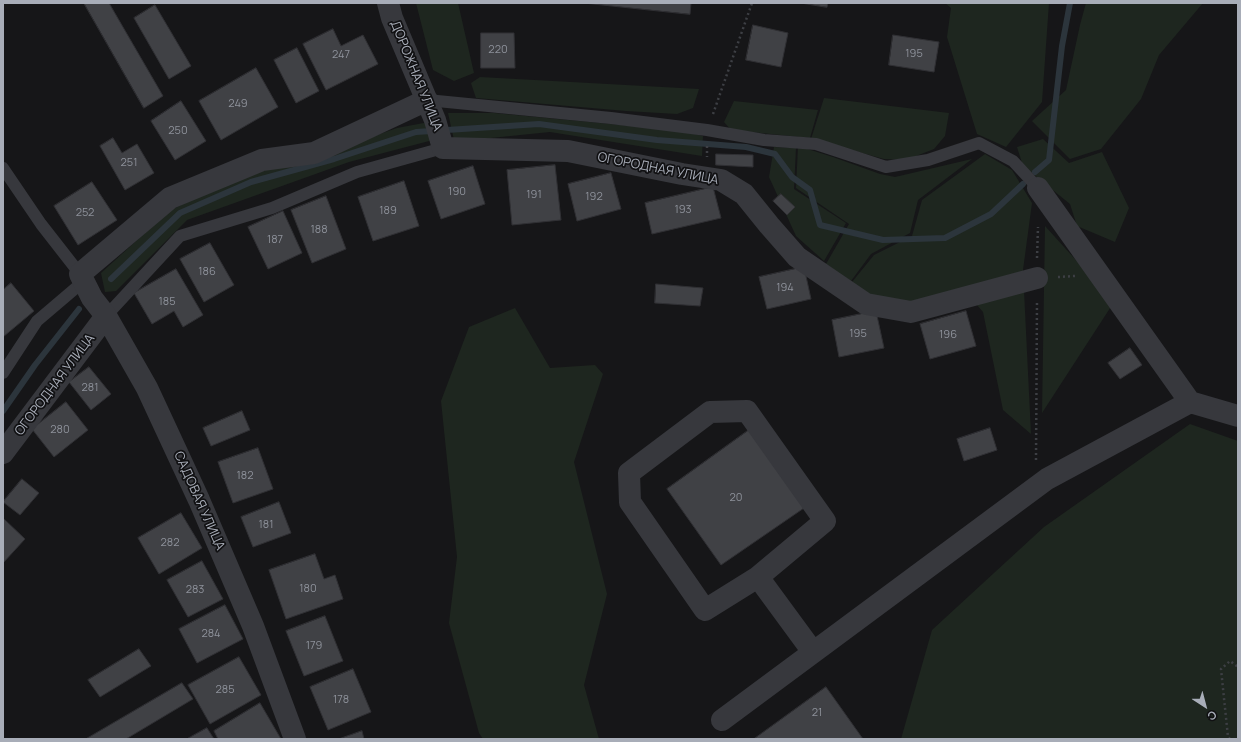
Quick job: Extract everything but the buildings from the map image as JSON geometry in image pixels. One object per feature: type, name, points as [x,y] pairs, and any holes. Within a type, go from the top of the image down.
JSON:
[{"type":"street","name":"ДОРОЖНАЯ УЛИЦА","points":[[388,3],[392,18],[427,100],[440,135]]},
{"type":"street","points":[[82,278],[170,198],[262,160],[314,153],[427,100]]},
{"type":"street","name":"ОГОРОДНАЯ УЛИЦА","points":[[440,135],[568,151],[682,174],[721,180],[744,194],[797,257],[866,304],[911,312],[1037,278]]},
{"type":"street","points":[[1038,188],[1190,402],[1238,416]]},
{"type":"street","name":"САДОВАЯ УЛИЦА","points":[[82,278],[92,298],[106,316],[147,388],[199,500],[253,626],[295,739]]},
{"type":"street","name":"ОГОРОДНАЯ УЛИЦА","points":[[3,453],[106,316]]},
{"type":"street","points":[[722,720],[1047,479],[1190,402]]},
{"type":"street","points":[[746,411],[825,521],[758,577],[705,610],[630,502],[629,473],[710,412],[746,411]]},
{"type":"street","points":[[758,577],[813,652]]},
{"type":"lane","points":[[427,100],[611,118],[707,130],[764,140],[816,144],[886,167],[928,160],[979,143],[1013,161],[1038,188]]},
{"type":"lane","points":[[106,316],[180,236],[272,208],[440,135]]},
{"type":"lane","points":[[3,168],[41,224],[82,278],[37,321],[3,373]]},
{"type":"path","points":[[707,130],[752,3]]},
{"type":"path","points":[[1036,488],[1038,226]]},
{"type":"path","points":[[1037,278],[1099,274]]},
{"type":"path","points":[[1230,739],[1228,738],[1221,669],[1230,661],[1238,667]]},
{"type":"shaded area","points":[[416,3],[458,3],[474,73],[454,81],[433,70]]},
{"type":"shaded area","points":[[945,3],[1049,3],[1042,102],[1006,147],[977,134],[947,37],[951,8]]},
{"type":"shaded area","points":[[1086,3],[1203,3],[1159,55],[1141,99],[1101,149],[1070,159],[1032,121],[1066,90]]},
{"type":"shaded area","points":[[480,77],[699,89],[693,108],[677,114],[476,98],[471,83]]},
{"type":"shaded area","points":[[824,98],[949,113],[945,136],[934,149],[906,160],[884,159],[811,139]]},
{"type":"shaded area","points":[[734,101],[818,110],[810,138],[731,130],[724,122]]},
{"type":"shaded area","points":[[448,113],[494,113],[685,131],[703,136],[702,156],[550,132],[481,139],[454,140]]},
{"type":"shaded area","points":[[429,122],[433,140],[349,162],[187,220],[116,291],[105,292],[101,273],[169,211],[224,184],[280,165],[325,153],[397,128]]},
{"type":"shaded area","points":[[1043,139],[1069,163],[1102,152],[1129,208],[1115,242],[1077,226],[1070,204],[1023,166],[1017,147]]},
{"type":"shaded area","points":[[798,146],[880,174],[895,177],[972,159],[918,200],[910,233],[871,254],[851,281],[826,264],[849,224],[796,188]]},
{"type":"shaded area","points":[[774,147],[796,148],[794,189],[846,223],[824,261],[796,236],[769,177]]},
{"type":"shaded area","points":[[985,154],[1012,170],[1032,203],[1023,270],[1031,434],[1003,410],[983,312],[965,291],[912,306],[874,298],[852,282],[874,255],[912,236],[922,200]]},
{"type":"shaded area","points":[[1045,226],[1114,302],[1042,413]]},
{"type":"shaded area","points":[[515,308],[550,368],[595,365],[603,374],[574,462],[607,594],[584,685],[599,739],[483,739],[479,733],[449,623],[457,557],[441,401],[469,327]]},
{"type":"shaded area","points":[[1190,424],[1238,441],[1238,739],[901,739],[932,630],[1044,527]]},
{"type":"waterway","points":[[1035,172],[1049,160],[1062,46],[1070,3]]},
{"type":"waterway","points":[[111,279],[180,213],[251,182],[334,159],[416,132],[539,124],[657,140],[746,147],[775,154],[792,177],[810,190],[820,225],[883,240],[945,238],[991,214],[1023,184]]},
{"type":"waterway","points":[[3,411],[35,365],[79,309]]}]
